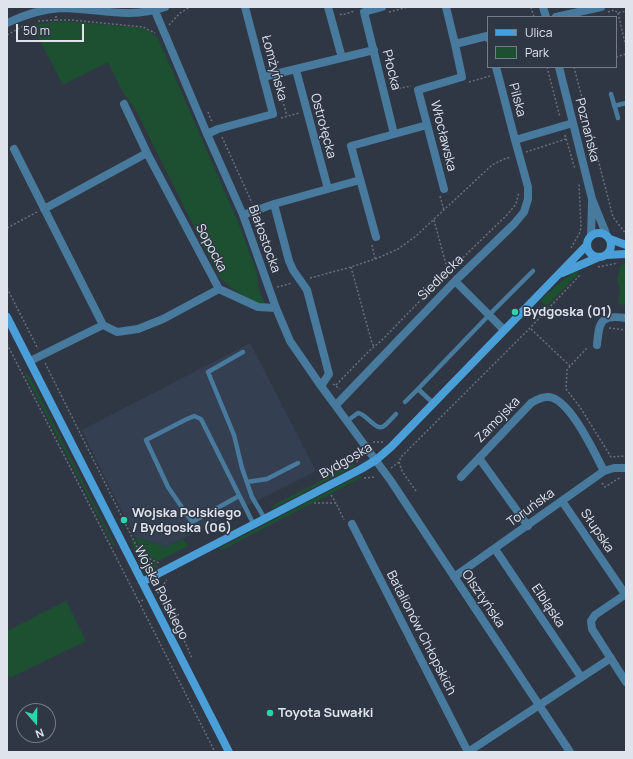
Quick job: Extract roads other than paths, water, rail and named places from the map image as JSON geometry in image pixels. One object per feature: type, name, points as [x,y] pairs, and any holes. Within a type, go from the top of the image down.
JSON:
[{"type":"street","points":[[7,23],[22,16],[54,9],[76,8],[136,14],[165,7]]},
{"type":"street","name":"Łomżyńska","points":[[207,134],[218,129],[273,114],[245,7]]},
{"type":"street","points":[[328,7],[342,58]]},
{"type":"street","points":[[446,7],[455,44],[487,36]]},
{"type":"street","points":[[560,16],[601,7]]},
{"type":"street","name":"Białostocka","points":[[155,10],[159,31],[243,215],[276,308],[290,341],[321,386],[376,460]]},
{"type":"street","name":"Płocka","points":[[386,10],[364,12],[394,134]]},
{"type":"street","name":"Włocławska","points":[[442,191],[417,87],[462,77],[455,44]]},
{"type":"street","points":[[263,77],[374,50]]},
{"type":"street","name":"Pilska","points":[[496,68],[515,140],[515,154]]},
{"type":"street","name":"Poznańska","points":[[559,68],[592,199],[608,237]]},
{"type":"street","name":"Ostrołęcka","points":[[296,70],[328,189]]},
{"type":"street","name":"Sopocka","points":[[103,325],[117,332],[138,329],[163,319],[219,289],[147,153],[124,104]]},
{"type":"street","points":[[515,140],[574,123]]},
{"type":"street","points":[[373,238],[351,146],[427,125]]},
{"type":"street","points":[[14,149],[103,325],[30,361]]},
{"type":"street","points":[[44,209],[147,153]]},
{"type":"street","name":"Siedlecka","points":[[336,405],[454,281],[514,224],[524,212],[528,199],[528,187],[515,154]]},
{"type":"street","points":[[243,215],[274,204],[360,180]]},
{"type":"street","name":"Poznańska","points":[[591,236],[592,199]]},
{"type":"street","points":[[274,204],[289,261],[293,270],[307,290],[329,374],[321,386]]},
{"type":"street","points":[[608,237],[611,249],[603,256],[592,255],[589,252],[587,245],[588,238],[598,233],[608,237],[626,245]]},
{"type":"street","name":"Bydgoska","points":[[142,582],[254,525],[376,460],[391,447],[587,245]]},
{"type":"street","name":"Bydgoska","points":[[558,275],[603,256],[624,257]]},
{"type":"street","points":[[454,281],[504,330]]},
{"type":"street","points":[[219,289],[258,307],[276,308]]},
{"type":"street","points":[[596,345],[600,323],[606,318],[613,316],[626,318]]},
{"type":"street","name":"Wojska Polskiego","points":[[7,317],[229,752]]},
{"type":"street","name":"Zamojska","points":[[528,526],[479,458],[531,403],[540,398],[550,397],[562,404],[572,415],[586,437],[604,471]]},
{"type":"street","points":[[460,476],[479,458]]},
{"type":"street","name":"Olsztyńska","points":[[376,460],[570,752]]},
{"type":"street","name":"Toruńska","points":[[454,577],[604,471],[614,468],[626,468]]},
{"type":"street","name":"Słupska","points":[[562,501],[626,594]]},
{"type":"street","name":"Batalionów Chłopskich","points":[[352,524],[468,752]]},
{"type":"street","name":"Elbląska","points":[[494,549],[581,677]]},
{"type":"street","points":[[626,594],[595,615],[591,621],[592,629],[626,682]]},
{"type":"street","points":[[468,752],[538,704],[611,658]]},
{"type":"lane","points":[[611,94],[618,118]]},
{"type":"lane","points":[[614,106],[626,103]]},
{"type":"lane","points":[[405,402],[488,315],[533,271]]},
{"type":"lane","points":[[243,352],[208,372],[234,435],[252,497],[265,519]]},
{"type":"lane","points":[[418,389],[433,403]]},
{"type":"lane","points":[[347,421],[358,413],[363,413],[380,428],[396,414]]},
{"type":"lane","points":[[239,496],[192,522],[168,487],[146,440],[194,416],[201,419],[254,525]]},
{"type":"lane","points":[[247,482],[268,479],[298,463]]},
{"type":"place","name":"Bydgoska (01)","points":[[515,312]]},
{"type":"place","name":"Wojska Polskiego / Bydgoska (06)","points":[[124,520]]},
{"type":"place","name":"Toyota Suwałki","points":[[270,713]]}]
